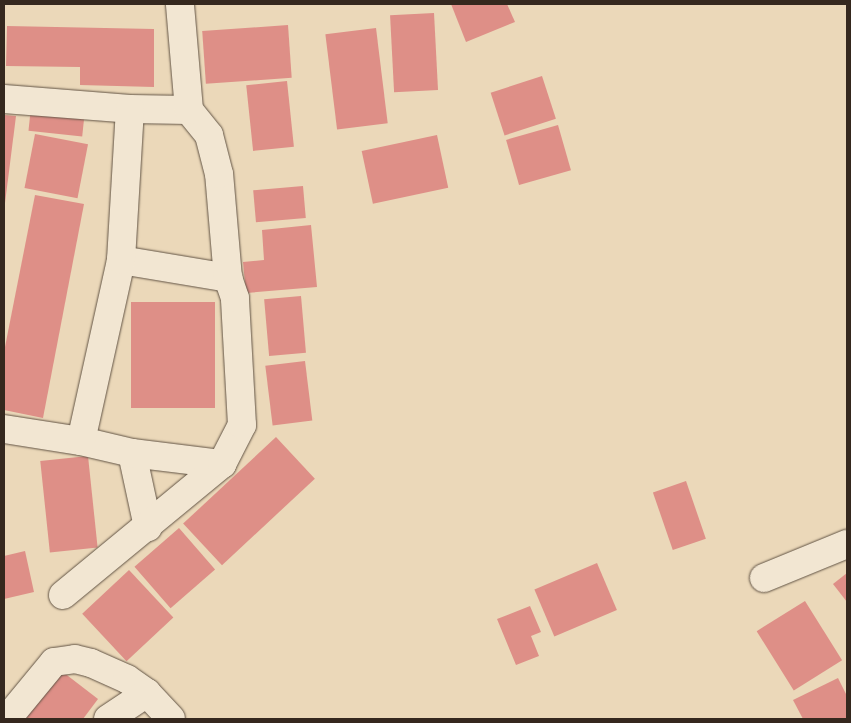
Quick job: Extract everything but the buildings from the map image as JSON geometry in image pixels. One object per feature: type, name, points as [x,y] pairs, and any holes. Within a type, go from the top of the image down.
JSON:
[{"type":"street","points":[[63,595],[148,527],[222,464],[242,425],[235,298],[228,278],[217,166],[209,135],[189,110],[180,4]]},
{"type":"street","points":[[4,99],[130,109],[189,110]]},
{"type":"street","points":[[81,441],[121,260],[130,109]]},
{"type":"street","points":[[121,260],[228,278]]},
{"type":"street","points":[[4,429],[81,441],[132,453],[222,464]]},
{"type":"street","points":[[132,453],[148,527]]},
{"type":"street","points":[[764,578],[847,544]]},
{"type":"street","points":[[7,719],[54,662],[75,659],[91,663],[127,679],[147,693],[171,719]]},
{"type":"street","points":[[108,719],[147,693]]}]
